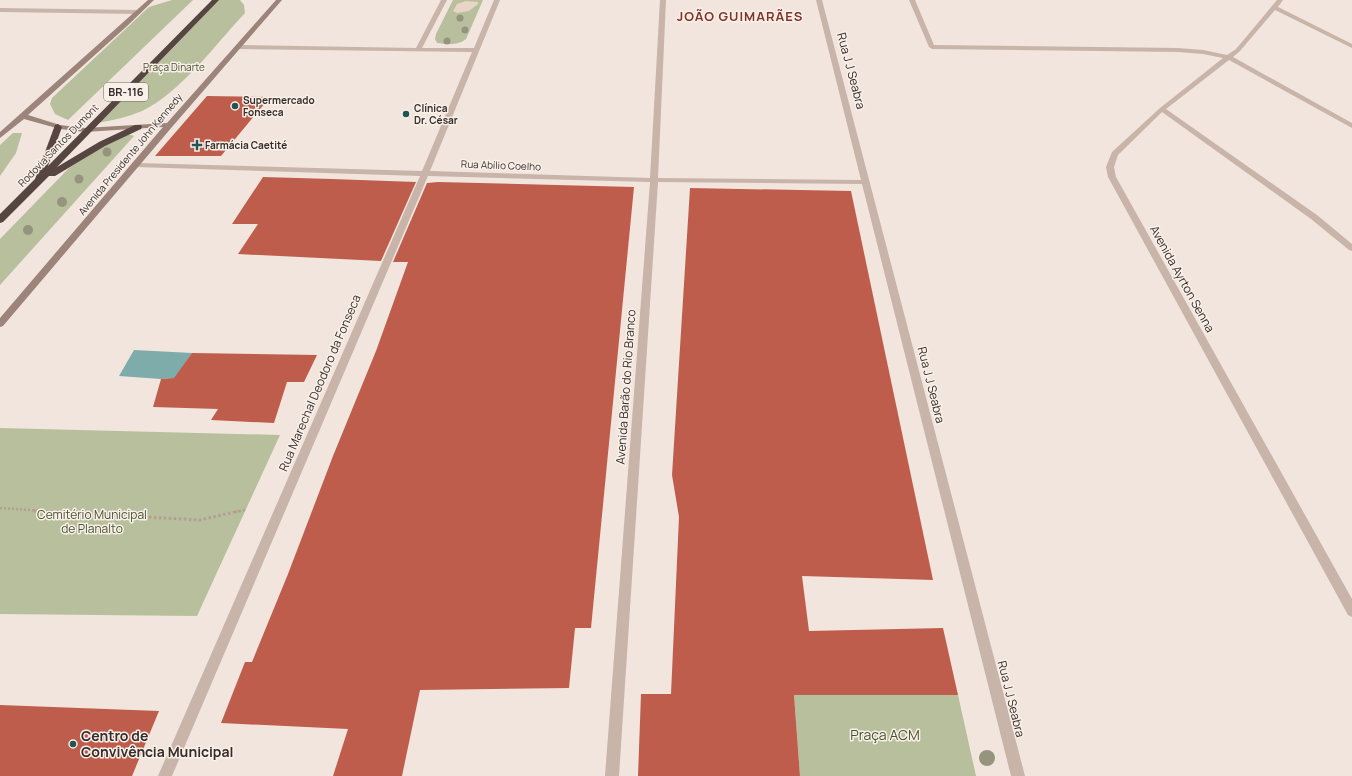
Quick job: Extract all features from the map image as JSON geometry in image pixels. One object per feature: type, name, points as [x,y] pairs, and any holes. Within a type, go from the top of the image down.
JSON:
[{"type":"highway","name":"Rodovia Santos Dumont","points":[[0,220],[216,0]]},
{"type":"highway","points":[[37,183],[102,144],[138,126]]},
{"type":"highway","points":[[37,183],[58,127]]},
{"type":"main road","points":[[0,136],[151,0]]},
{"type":"main road","name":"Avenida Presidente John Kennedy","points":[[0,324],[169,125],[279,0]]},
{"type":"main road","points":[[23,116],[58,127],[88,130],[169,125]]},
{"type":"street","points":[[418,50],[444,0]]},
{"type":"street","name":"Rua Marechal Deodoro da Fonseca","points":[[165,776],[425,173],[497,0]]},
{"type":"street","name":"Avenida Barão do Rio Branco","points":[[612,776],[654,180],[663,0]]},
{"type":"street","name":"Rua J J Seabra","points":[[819,0],[1018,776]]},
{"type":"street","points":[[912,0],[932,47],[1192,50],[1216,54],[1229,58],[1352,126]]},
{"type":"street","points":[[1277,4],[1352,46]]},
{"type":"street","name":"Avenida Ayrton Senna","points":[[1277,4],[1238,50],[1162,109],[1115,154],[1110,167],[1112,177],[1352,611]]},
{"type":"street","points":[[0,10],[139,12]]},
{"type":"street","points":[[238,47],[475,50]]},
{"type":"street","points":[[1162,109],[1314,218],[1352,248]]},
{"type":"street","name":"Rua Abílio Coelho","points":[[136,165],[654,180],[866,182]]},
{"type":"path","points":[[0,508],[26,511],[200,520],[245,510]]},
{"type":"green space","name":"Praça Dinarte","points":[[172,0],[193,0],[68,120],[55,114],[50,104],[52,98],[149,7]]},
{"type":"green space","name":"Praça Dinarte","points":[[218,0],[240,0],[244,5],[245,13],[197,67],[170,92],[156,103],[142,111],[126,117],[98,123]]},
{"type":"green space","points":[[453,0],[483,0],[466,39],[456,44],[437,43],[435,39],[436,34]]},
{"type":"green space","points":[[13,133],[22,133],[16,153],[0,176],[0,145]]},
{"type":"green space","points":[[128,134],[134,136],[0,285],[0,239],[69,168],[105,145]]},
{"type":"green space","name":"Cemitério Municipal de Planalto","points":[[0,428],[280,435],[197,616],[0,614]]},
{"type":"green space","name":"Praça ACM","points":[[794,695],[958,695],[976,776],[800,776]]},
{"type":"shaded area","points":[[466,1],[478,2],[478,4],[469,11],[457,13],[453,11],[457,4]]},
{"type":"water","points":[[134,350],[192,353],[175,378],[161,379],[119,376]]},
{"type":"building","points":[[207,96],[270,97],[221,156],[155,156]]},
{"type":"building","points":[[263,177],[416,182],[381,261],[238,254],[258,224],[232,224]]},
{"type":"building","points":[[438,182],[634,187],[591,628],[575,628],[569,688],[420,690],[402,776],[333,776],[348,729],[221,723],[245,662],[252,662],[376,351],[408,262],[393,262],[427,183]]},
{"type":"building","points":[[690,188],[851,191],[933,580],[802,576],[809,631],[943,628],[958,695],[794,695],[800,776],[638,776],[641,694],[671,694],[679,517],[672,475]]},
{"type":"building","points":[[192,353],[317,355],[304,382],[287,382],[274,423],[211,420],[218,409],[153,407],[161,379],[174,378]]},
{"type":"building","name":"Centro de Convivência Municipal","points":[[0,705],[159,711],[132,776],[0,776]]},
{"type":"place","name":"Supermercado Fonseca","points":[[235,106]]},
{"type":"place","name":"Clínica Dr. César","points":[[406,114]]},
{"type":"place","name":"Farmácia Caetité","points":[[197,145]]},
{"type":"place","name":"Centro de Convivência Municipal","points":[[73,744]]},
{"type":"district","name":"JOÃO GUIMARÃES","points":[[740,16]]}]
